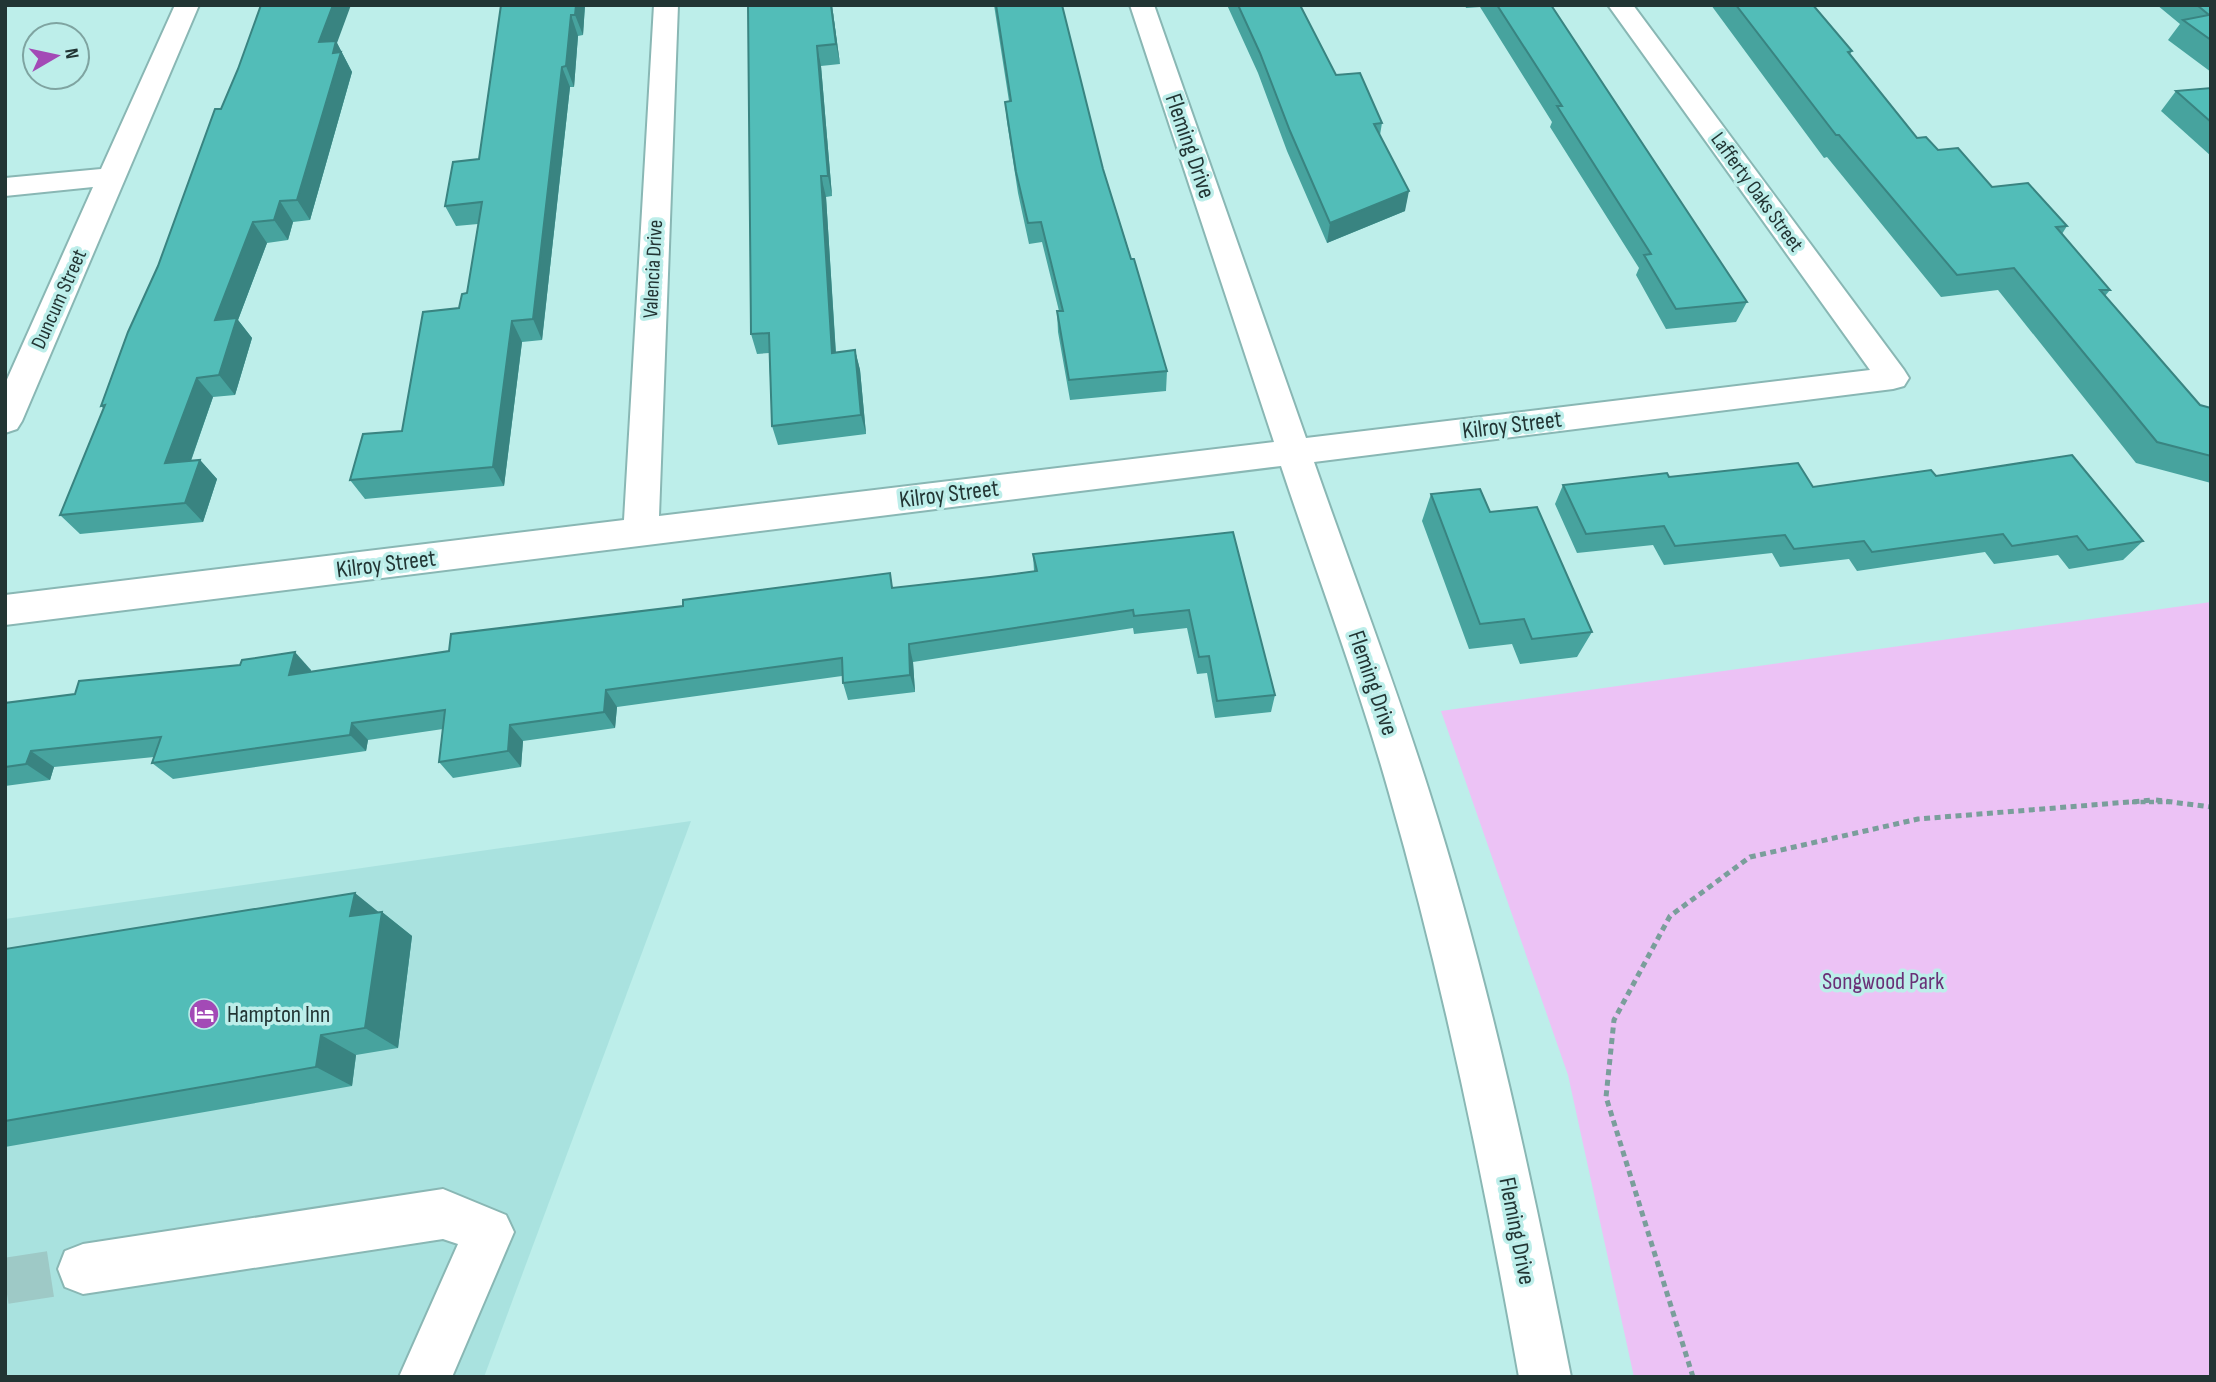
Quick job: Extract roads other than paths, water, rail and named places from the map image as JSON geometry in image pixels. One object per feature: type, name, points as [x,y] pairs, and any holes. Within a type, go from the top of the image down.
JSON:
[{"type":"street","name":"Duncum Street","points":[[5,421],[187,5]]},
{"type":"street","name":"Valencia Drive","points":[[641,532],[666,5]]},
{"type":"street","name":"Fleming Drive","points":[[1142,5],[1413,804],[1460,980],[1509,1186],[1545,1377]]},
{"type":"street","name":"Lafferty Oaks Street","points":[[1620,5],[1893,378]]},
{"type":"street","points":[[5,187],[112,177]]},
{"type":"street","name":"Kilroy Street","points":[[5,610],[1893,378]]},
{"type":"street","points":[[83,1269],[443,1214],[489,1232],[425,1377]]},
{"type":"tunnel","points":[[5,1281],[83,1269]]},
{"type":"place","name":"Hampton Inn","points":[[204,1014]]},
{"type":"park label","name":"Songwood Park","points":[[1883,981]]}]
